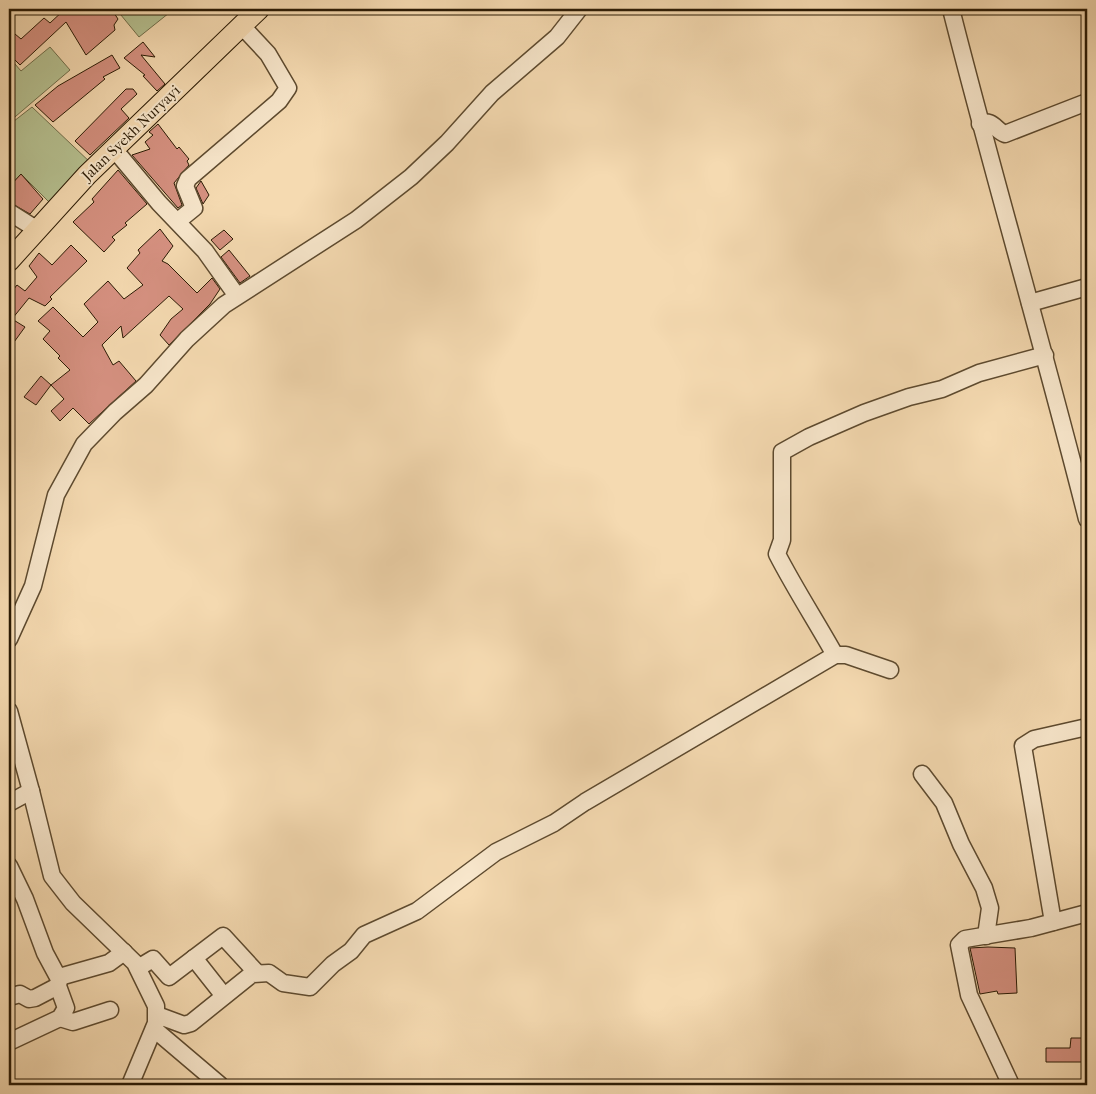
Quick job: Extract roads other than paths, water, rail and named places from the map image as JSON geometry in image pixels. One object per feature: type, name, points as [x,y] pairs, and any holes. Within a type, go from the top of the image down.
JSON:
[{"type":"main road","name":"Jalan Syekh Nuryayi","points":[[9,261],[36,229],[114,150],[258,9]]},
{"type":"street","points":[[9,638],[33,586],[56,496],[84,444],[115,412],[146,385],[186,339],[235,293],[356,220],[411,177],[447,143],[492,93],[557,37],[578,9]]},
{"type":"street","points":[[951,9],[980,124],[1045,355],[1087,519]]},
{"type":"street","points":[[178,221],[194,208],[185,186],[188,179],[279,101],[288,88],[268,54],[241,25]]},
{"type":"street","points":[[980,124],[985,121],[991,123],[1000,132],[1006,134],[1060,111],[1087,102]]},
{"type":"street","points":[[114,150],[159,203],[205,251],[235,293]]},
{"type":"street","points":[[9,212],[36,229]]},
{"type":"street","points":[[1030,303],[1087,287]]},
{"type":"street","points":[[835,656],[814,617],[800,599],[777,554],[782,540],[782,452],[810,437],[909,397],[942,389],[979,373],[1045,355]]},
{"type":"street","points":[[156,1022],[186,1025],[191,1023],[252,974],[269,973],[285,983],[306,988],[312,986],[333,964],[351,951],[364,936],[417,911],[496,852],[554,823],[585,802],[835,656],[846,655],[890,670]]},
{"type":"street","points":[[9,711],[22,796],[52,876],[73,903],[138,968],[156,1006],[156,1022],[130,1085]]},
{"type":"street","points":[[1053,922],[1023,746],[1034,739],[1087,727]]},
{"type":"street","points":[[922,774],[944,803],[961,844],[984,888],[990,908],[986,936]]},
{"type":"street","points":[[9,866],[26,899],[45,953],[59,983],[66,1008],[60,1018],[9,1042]]},
{"type":"street","points":[[1012,1085],[968,995],[958,947],[965,939],[1053,922],[1087,913]]},
{"type":"street","points":[[138,968],[153,959],[170,977],[224,936],[257,973]]},
{"type":"street","points":[[9,998],[20,994],[29,999],[35,998],[59,983],[63,976],[109,963],[124,952]]},
{"type":"street","points":[[194,958],[224,996]]},
{"type":"street","points":[[60,1018],[73,1022],[110,1010]]},
{"type":"street","points":[[156,1022],[220,1085]]}]
